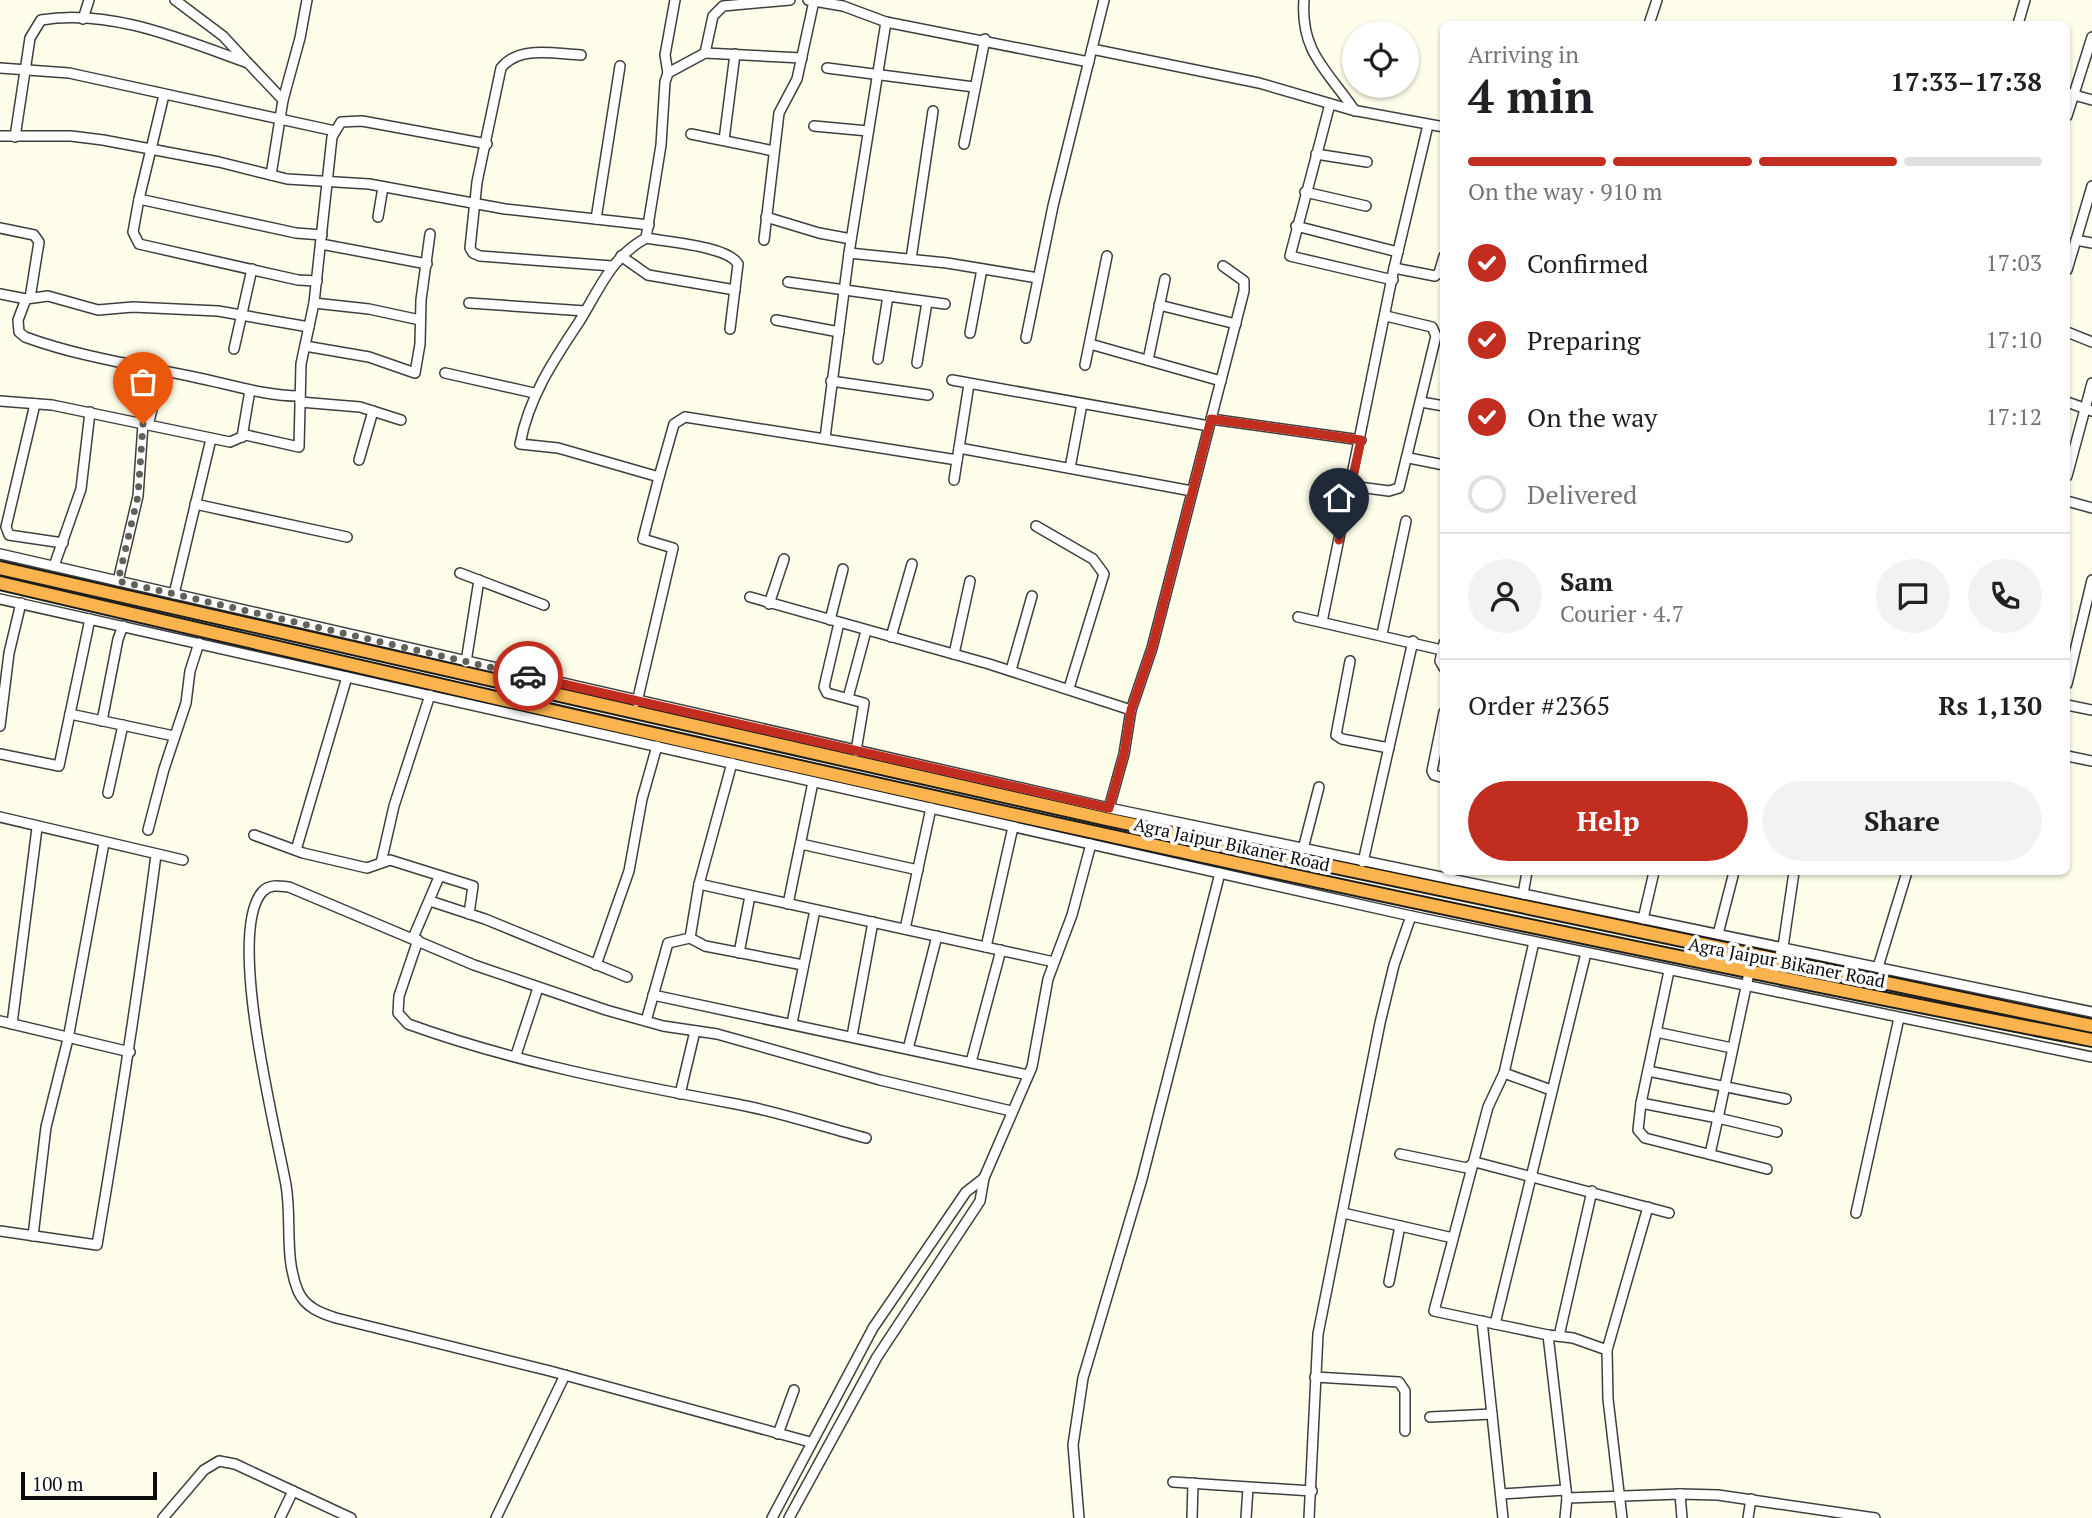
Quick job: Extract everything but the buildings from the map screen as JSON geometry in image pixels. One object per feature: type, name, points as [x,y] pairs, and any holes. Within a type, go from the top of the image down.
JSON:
[{"type":"highway","name":"Agra Jaipur Bikaner Road","points":[[0,568],[1092,816],[2092,1026]]},
{"type":"highway","name":"Agra Jaipur Bikaner Road","points":[[0,583],[855,779],[1749,973],[2092,1040]]},
{"type":"street","points":[[83,19],[89,0]]},
{"type":"street","points":[[175,0],[223,36],[283,100]]},
{"type":"street","points":[[271,175],[282,120],[283,100],[307,0]]},
{"type":"street","points":[[659,477],[558,448],[520,444],[534,393],[584,311],[612,266],[646,238],[662,145],[665,82],[668,73],[665,55],[675,0]]},
{"type":"street","points":[[705,53],[713,16],[723,6],[790,0]]},
{"type":"street","points":[[808,0],[843,6],[886,22],[985,39],[1089,62]]},
{"type":"street","points":[[1026,338],[1104,0]]},
{"type":"street","points":[[1304,0],[1303,29],[1311,53],[1355,111]]},
{"type":"street","points":[[1650,21],[1657,0]]},
{"type":"street","points":[[2019,21],[2025,0]]},
{"type":"street","points":[[764,240],[779,113],[797,79],[814,1]]},
{"type":"street","points":[[15,137],[30,38],[41,20],[83,19],[124,24],[248,64]]},
{"type":"street","points":[[825,438],[851,239],[886,22]]},
{"type":"street","points":[[2092,37],[2070,94],[2092,100]]},
{"type":"street","points":[[964,144],[985,39]]},
{"type":"street","points":[[1092,50],[1259,83],[1355,111],[1440,126]]},
{"type":"street","points":[[581,55],[534,52],[507,60],[501,68],[495,86],[475,201],[470,236],[472,253],[612,266]]},
{"type":"street","points":[[668,73],[705,53],[802,58]]},
{"type":"street","points":[[724,141],[735,54]]},
{"type":"street","points":[[596,219],[620,66]]},
{"type":"street","points":[[0,68],[69,74],[335,131]]},
{"type":"street","points":[[827,68],[974,87]]},
{"type":"street","points":[[164,95],[133,232],[139,244],[298,280],[317,281]]},
{"type":"street","points":[[1330,104],[1290,253],[1292,258],[1392,279]]},
{"type":"street","points":[[911,260],[933,111]]},
{"type":"street","points":[[0,401],[90,412],[230,442],[242,437],[268,438],[299,447],[305,346],[314,303],[326,184],[335,131],[341,122],[362,121],[487,144]]},
{"type":"street","points":[[1322,622],[1394,268],[1428,125]]},
{"type":"street","points":[[814,126],[869,131]]},
{"type":"street","points":[[691,134],[774,151]]},
{"type":"street","points":[[0,136],[71,136],[326,184],[383,187],[475,201],[505,209],[649,225]]},
{"type":"street","points":[[1316,154],[1367,162]]},
{"type":"street","points":[[2070,260],[2092,186]]},
{"type":"street","points":[[378,217],[383,187]]},
{"type":"street","points":[[1305,192],[1366,206]]},
{"type":"street","points":[[139,199],[428,264]]},
{"type":"street","points":[[766,217],[819,233],[851,239]]},
{"type":"street","points":[[1296,226],[1398,252]]},
{"type":"street","points":[[0,228],[38,237],[40,249],[28,299],[17,327],[25,337],[83,356],[162,370],[273,396],[373,411],[401,420]]},
{"type":"street","points":[[305,346],[369,357],[415,373],[430,234]]},
{"type":"street","points":[[646,238],[720,251],[734,258],[738,264],[730,329]]},
{"type":"street","points":[[2076,240],[2092,243]]},
{"type":"street","points":[[849,253],[1038,278]]},
{"type":"street","points":[[621,256],[648,275],[735,290]]},
{"type":"street","points":[[1085,365],[1107,256]]},
{"type":"street","points":[[1394,268],[1435,276],[1440,265]]},
{"type":"street","points":[[1109,808],[1124,754],[1131,710],[1152,648],[1244,291],[1244,281],[1223,266]]},
{"type":"street","points":[[234,349],[252,269]]},
{"type":"street","points":[[970,332],[982,269]]},
{"type":"street","points":[[1148,360],[1165,279]]},
{"type":"street","points":[[788,282],[946,304]]},
{"type":"street","points":[[0,294],[28,299],[48,296],[98,310],[133,307],[183,308],[309,327]]},
{"type":"street","points":[[878,359],[888,296]]},
{"type":"street","points":[[916,362],[928,302]]},
{"type":"street","points":[[314,303],[369,309],[420,320]]},
{"type":"street","points":[[469,303],[584,311]]},
{"type":"street","points":[[1159,305],[1236,324]]},
{"type":"street","points":[[1351,486],[1396,490],[1401,484],[1436,336],[1435,329],[1386,316]]},
{"type":"street","points":[[776,320],[839,332]]},
{"type":"street","points":[[2070,333],[2092,342]]},
{"type":"street","points":[[1090,344],[1221,381]]},
{"type":"street","points":[[118,581],[138,496],[145,424],[162,370]]},
{"type":"street","points":[[445,373],[534,393]]},
{"type":"street","points":[[952,380],[1082,404],[1361,440]]},
{"type":"street","points":[[831,382],[928,395]]},
{"type":"street","points":[[2070,451],[2089,410],[2092,383]]},
{"type":"street","points":[[954,480],[968,384]]},
{"type":"street","points":[[242,437],[250,390]]},
{"type":"street","points":[[1421,402],[1440,405]]},
{"type":"street","points":[[2070,403],[2089,410]]},
{"type":"street","points":[[35,404],[6,527],[9,535],[62,543]]},
{"type":"street","points":[[1070,468],[1082,404]]},
{"type":"street","points":[[359,460],[373,411]]},
{"type":"street","points":[[54,566],[81,489],[90,412]]},
{"type":"street","points":[[637,702],[673,548],[643,539],[674,424],[685,417],[957,460]]},
{"type":"street","points":[[174,594],[211,439]]},
{"type":"street","points":[[959,448],[1192,491]]},
{"type":"street","points":[[1409,458],[1440,464]]},
{"type":"street","points":[[2070,502],[2092,508]]},
{"type":"street","points":[[195,504],[347,537]]},
{"type":"street","points":[[1382,634],[1406,521]]},
{"type":"street","points":[[1036,526],[1093,559],[1104,574],[1069,688]]},
{"type":"street","points":[[0,554],[1109,808],[1363,862],[1440,873]]},
{"type":"street","points":[[769,604],[784,559]]},
{"type":"street","points":[[891,637],[912,564]]},
{"type":"street","points":[[843,569],[824,689],[862,702],[865,706],[856,751]]},
{"type":"street","points":[[460,573],[544,605]]},
{"type":"street","points":[[466,662],[480,580]]},
{"type":"street","points":[[2070,672],[2092,580]]},
{"type":"street","points":[[954,654],[970,582]]},
{"type":"street","points":[[1011,670],[1032,596]]},
{"type":"street","points":[[750,597],[1011,670],[1131,710]]},
{"type":"street","points":[[0,598],[1411,916],[2092,1057]]},
{"type":"street","points":[[0,721],[9,653],[21,603]]},
{"type":"street","points":[[1297,617],[1440,646]]},
{"type":"street","points":[[0,754],[59,766],[90,619]]},
{"type":"street","points":[[102,721],[123,626]]},
{"type":"street","points":[[848,698],[866,631]]},
{"type":"street","points":[[1363,862],[1413,641]]},
{"type":"street","points":[[148,830],[186,703],[190,671],[199,643]]},
{"type":"street","points":[[1350,662],[1336,735],[1342,739],[1389,748]]},
{"type":"street","points":[[296,850],[347,677]]},
{"type":"street","points":[[382,863],[394,806],[430,695]]},
{"type":"street","points":[[2070,706],[2092,710]]},
{"type":"street","points":[[69,714],[174,736]]},
{"type":"street","points":[[108,793],[124,725]]},
{"type":"street","points":[[1440,732],[1432,773],[1440,776]]},
{"type":"street","points":[[596,965],[629,871],[642,799],[657,746]]},
{"type":"street","points":[[2070,757],[2092,761]]},
{"type":"street","points":[[690,938],[699,884],[732,763]]},
{"type":"street","points":[[788,904],[813,782]]},
{"type":"street","points":[[1303,849],[1319,788]]},
{"type":"street","points":[[905,929],[931,808]]},
{"type":"street","points":[[0,817],[104,844],[183,860]]},
{"type":"street","points":[[986,947],[1013,827]]},
{"type":"street","points":[[12,1024],[37,828]]},
{"type":"street","points":[[254,835],[296,850],[367,868],[390,860],[472,886],[469,914]]},
{"type":"street","points":[[33,1236],[46,1127],[68,1039],[104,844]]},
{"type":"street","points":[[801,844],[918,870]]},
{"type":"street","points":[[789,1518],[859,1389],[979,1202],[985,1178],[1028,1075],[1048,979],[1072,915],[1091,844]]},
{"type":"street","points":[[0,1231],[97,1245],[113,1137],[130,1052],[156,855]]},
{"type":"street","points":[[1079,1518],[1073,1445],[1083,1378],[1142,1180],[1220,873]]},
{"type":"street","points":[[1523,894],[1526,875]]},
{"type":"street","points":[[1643,919],[1653,875]]},
{"type":"street","points":[[1718,934],[1733,875]]},
{"type":"street","points":[[1771,977],[1783,947],[1794,875]]},
{"type":"street","points":[[1878,967],[1906,875]]},
{"type":"street","points":[[1460,876],[1523,894],[2092,1012]]},
{"type":"street","points":[[439,877],[415,939],[399,996],[398,1013],[404,1021],[516,1055],[680,1094],[737,1104],[866,1138]]},
{"type":"street","points":[[699,884],[1054,962]]},
{"type":"street","points":[[810,1443],[565,1376],[336,1318],[311,1307],[296,1287],[288,1238],[286,1185],[254,1018],[248,949],[252,915],[262,892],[279,886],[338,906],[538,988],[646,1021],[718,1034],[880,1080],[1011,1111]]},
{"type":"street","points":[[739,953],[750,896]]},
{"type":"street","points":[[430,901],[627,977]]},
{"type":"street","points":[[792,1023],[816,910]]},
{"type":"street","points":[[1309,1518],[1318,1334],[1343,1213],[1355,1136],[1380,1023],[1394,965],[1411,916]]},
{"type":"street","points":[[852,1036],[873,922]]},
{"type":"street","points":[[908,1049],[937,936]]},
{"type":"street","points":[[646,1021],[668,943],[690,938],[705,946],[803,965]]},
{"type":"street","points":[[1534,942],[1504,1073],[1488,1107],[1434,1311],[1559,1336],[1607,1350]]},
{"type":"street","points":[[971,1062],[1000,950]]},
{"type":"street","points":[[1495,1324],[1586,953]]},
{"type":"street","points":[[1669,971],[1637,1125],[1640,1135],[1767,1169]]},
{"type":"street","points":[[1710,1154],[1749,973]]},
{"type":"street","points":[[516,1055],[538,988]]},
{"type":"street","points":[[653,995],[1028,1075]]},
{"type":"street","points":[[1856,1213],[1899,1018]]},
{"type":"street","points":[[0,1021],[130,1052]]},
{"type":"street","points":[[680,1094],[695,1031]]},
{"type":"street","points":[[1656,1032],[1732,1048]]},
{"type":"street","points":[[1648,1071],[1786,1099]]},
{"type":"street","points":[[1504,1073],[1551,1090]]},
{"type":"street","points":[[1641,1103],[1777,1132]]},
{"type":"street","points":[[1400,1154],[1467,1168],[1475,1162]]},
{"type":"street","points":[[1475,1162],[1669,1213]]},
{"type":"street","points":[[772,1518],[873,1328],[966,1192],[985,1178]]},
{"type":"street","points":[[1559,1336],[1592,1191]]},
{"type":"street","points":[[1622,1518],[1608,1399],[1607,1350],[1648,1207]]},
{"type":"street","points":[[1343,1213],[1453,1238]]},
{"type":"street","points":[[1389,1282],[1400,1226]]},
{"type":"street","points":[[1482,1321],[1503,1518]]},
{"type":"street","points":[[1548,1335],[1553,1399],[1567,1494],[1565,1518]]},
{"type":"street","points":[[496,1518],[565,1376]]},
{"type":"street","points":[[1315,1377],[1399,1382],[1405,1391],[1405,1431]]},
{"type":"street","points":[[844,1379],[859,1389]]},
{"type":"street","points":[[778,1434],[794,1390]]},
{"type":"street","points":[[1430,1417],[1492,1414]]},
{"type":"street","points":[[163,1518],[204,1470],[219,1461],[235,1464],[351,1518]]},
{"type":"street","points":[[1173,1482],[1312,1490]]},
{"type":"street","points":[[1192,1518],[1194,1483]]},
{"type":"street","points":[[1245,1518],[1248,1488]]},
{"type":"street","points":[[280,1518],[293,1491]]},
{"type":"street","points":[[1501,1494],[1619,1497],[1680,1494],[1751,1499],[1816,1513],[1875,1518]]},
{"type":"street","points":[[1680,1494],[1682,1518]]},
{"type":"street","points":[[1748,1518],[1751,1499]]},
{"type":"way so far","points":[[143,424],[138,496],[118,581],[528,676]]},
{"type":"route","points":[[528,676],[1109,808],[1124,754],[1131,710],[1152,648],[1211,419],[1361,440],[1339,540]]}]
